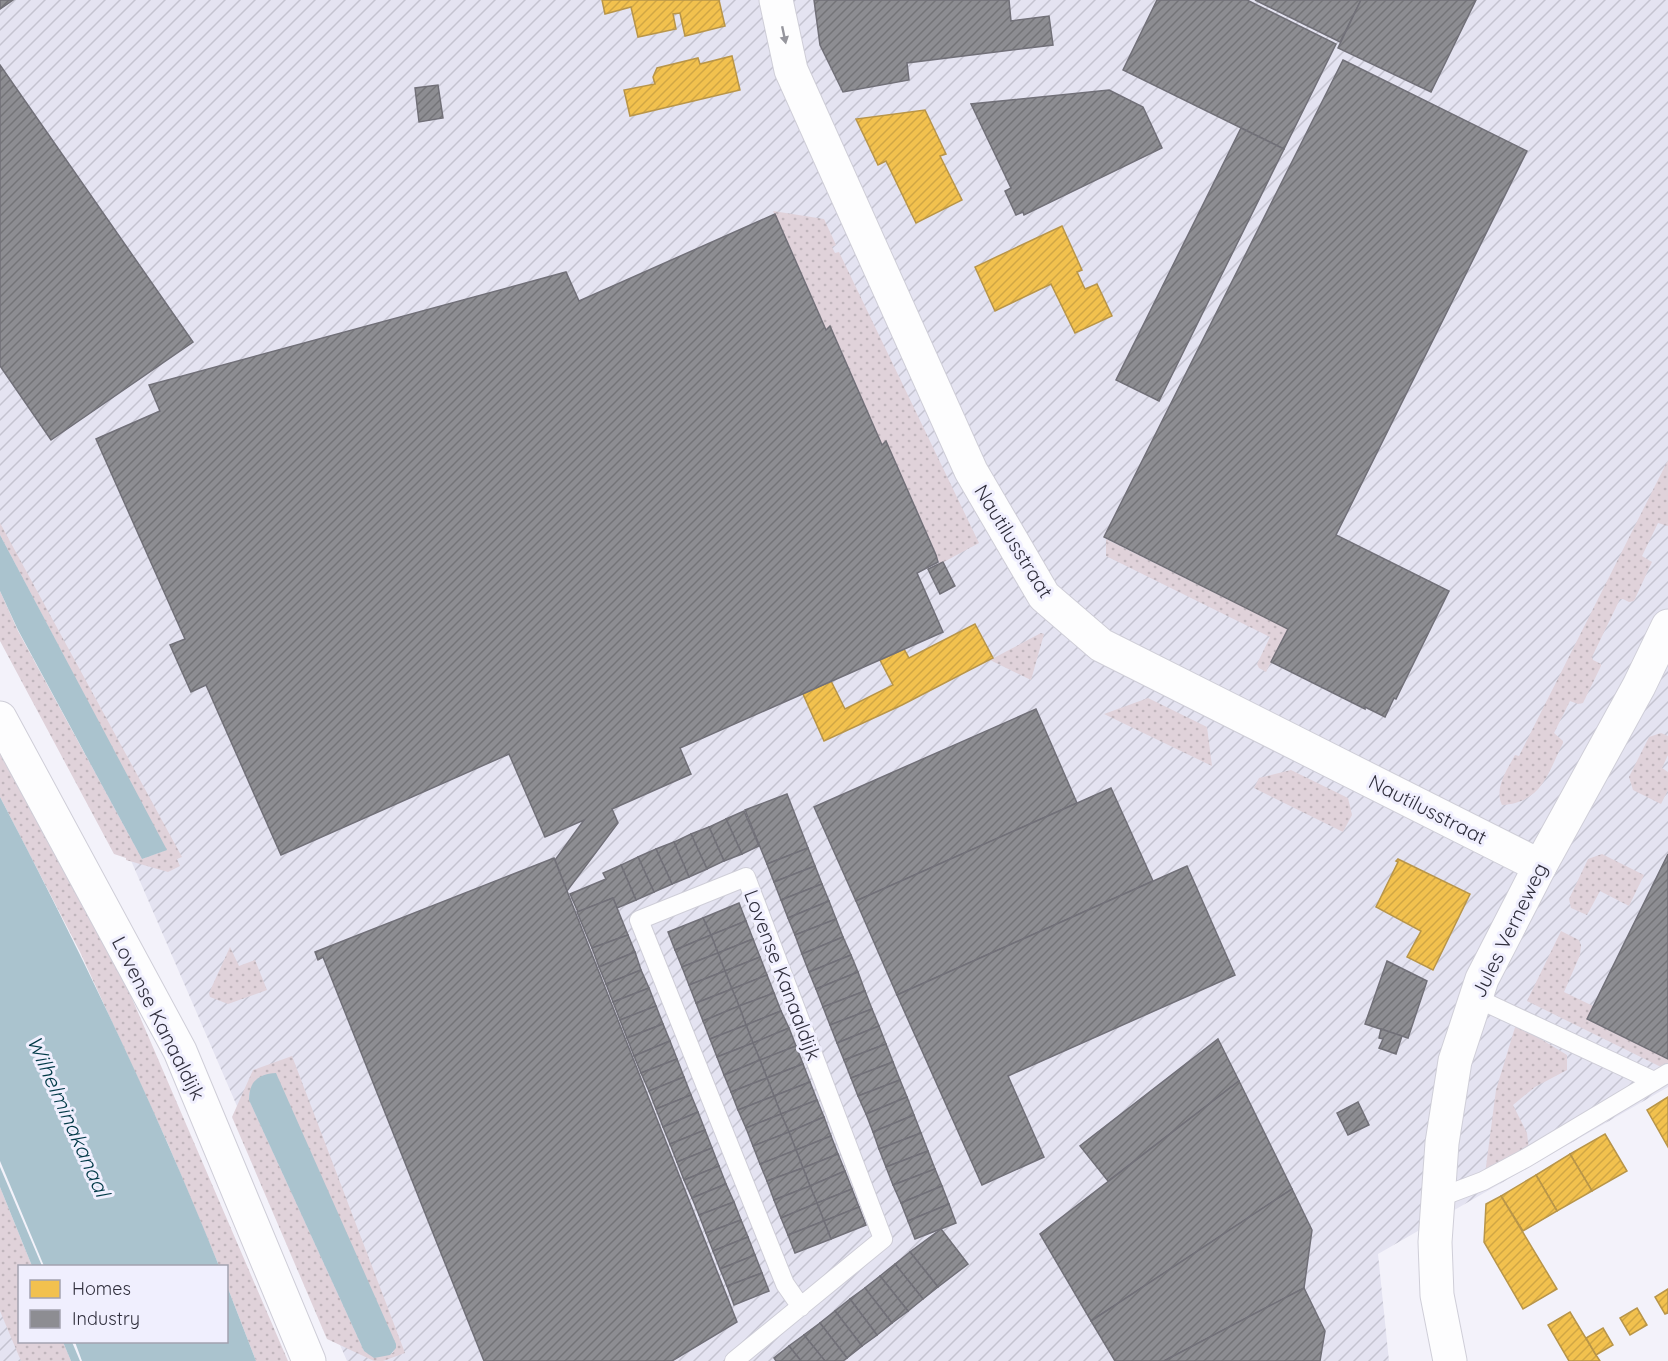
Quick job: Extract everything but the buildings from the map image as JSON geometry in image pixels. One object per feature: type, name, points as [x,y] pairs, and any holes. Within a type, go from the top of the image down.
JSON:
[{"type":"street","name":"Nautilusstraat","points":[[776,0],[791,70],[971,471],[1044,596],[1101,645],[1540,866]]},
{"type":"street","name":"Jules Verneweg","points":[[1462,1361],[1448,1346],[1437,1295],[1435,1242],[1442,1143],[1455,1061],[1482,980],[1540,866],[1639,686],[1668,626]]},
{"type":"street","name":"Lovense Kanaaldijk","points":[[0,718],[180,1051],[309,1361]]},
{"type":"lane","name":"Lovense Kanaaldijk","points":[[734,1361],[801,1307],[883,1239],[746,877],[639,920],[785,1284],[801,1307]]},
{"type":"lane","points":[[1476,998],[1661,1077]]},
{"type":"lane","points":[[1438,1198],[1483,1181],[1509,1167],[1661,1077]]},
{"type":"shaded area","points":[[0,0],[1668,0],[1668,1087],[1378,1254],[1389,1361],[347,1361],[0,557]]},
{"type":"shaded area","points":[[773,211],[824,219],[836,245],[832,247],[835,253],[839,252],[979,543],[940,564],[886,441],[882,445],[830,327],[826,330]]},
{"type":"shaded area","points":[[1668,460],[1668,526],[1658,523],[1642,556],[1652,562],[1634,601],[1620,599],[1592,657],[1601,666],[1583,703],[1570,701],[1554,733],[1563,743],[1542,785],[1526,799],[1502,805],[1500,786],[1505,773],[1515,755],[1519,756]]},
{"type":"shaded area","points":[[0,523],[182,857],[177,859],[180,866],[168,872],[126,860],[114,854],[0,641],[0,591],[18,631],[142,859],[166,850],[0,535]]},
{"type":"shaded area","points":[[1106,539],[1288,629],[1266,672],[1257,664],[1270,637],[1106,556]]},
{"type":"shaded area","points":[[1041,633],[1044,634],[1031,680],[990,660]]},
{"type":"shaded area","points":[[1148,698],[1207,727],[1212,766],[1104,714]]},
{"type":"shaded area","points":[[0,733],[112,952],[288,1361],[256,1361],[228,1289],[228,1265],[219,1265],[168,1144],[80,952],[0,797]]},
{"type":"shaded area","points":[[1661,733],[1668,736],[1668,755],[1662,768],[1668,772],[1668,790],[1661,804],[1633,790],[1629,777],[1649,737]]},
{"type":"shaded area","points":[[1291,770],[1348,798],[1352,815],[1343,832],[1254,788],[1259,778]]},
{"type":"shaded area","points":[[1602,854],[1644,875],[1629,906],[1600,891],[1587,915],[1571,908],[1569,899],[1588,859]]},
{"type":"shaded area","points":[[1561,931],[1579,940],[1581,945],[1580,955],[1564,992],[1593,1006],[1587,1019],[1668,1059],[1668,1063],[1661,1067],[1527,1001]]},
{"type":"shaded area","points":[[230,947],[239,966],[255,960],[267,990],[228,1004],[210,997],[209,993]]},
{"type":"shaded area","points":[[1516,1024],[1567,1055],[1567,1070],[1535,1087],[1513,1105],[1527,1133],[1529,1150],[1485,1174],[1496,1090]]},
{"type":"shaded area","points":[[292,1056],[405,1353],[383,1361],[374,1361],[327,1339],[232,1117],[253,1070]],"holes":[[[249,1092],[396,1344],[393,1353],[364,1351],[249,1100]]]},
{"type":"shaded area","points":[[0,1187],[32,1265],[18,1265],[18,1343],[63,1343],[71,1361],[21,1361],[0,1311]]},
{"type":"shaded area","points":[[0,1277],[18,1336],[18,1343],[21,1343],[38,1361],[0,1361]]},
{"type":"water","points":[[0,535],[167,850],[142,859],[18,630],[0,591]]},
{"type":"water","name":"Wilhelminakanaal","points":[[0,797],[116,1029],[219,1265],[44,1265],[0,1161]]},
{"type":"water","points":[[276,1073],[396,1344],[396,1348],[390,1355],[374,1358],[364,1351],[249,1100],[249,1093],[256,1080]]},
{"type":"water","points":[[0,1167],[42,1265],[32,1265],[0,1187]]},
{"type":"water","points":[[228,1289],[256,1361],[82,1361],[75,1343],[228,1343]]},
{"type":"water","points":[[63,1343],[72,1343],[80,1361],[71,1361]]}]
